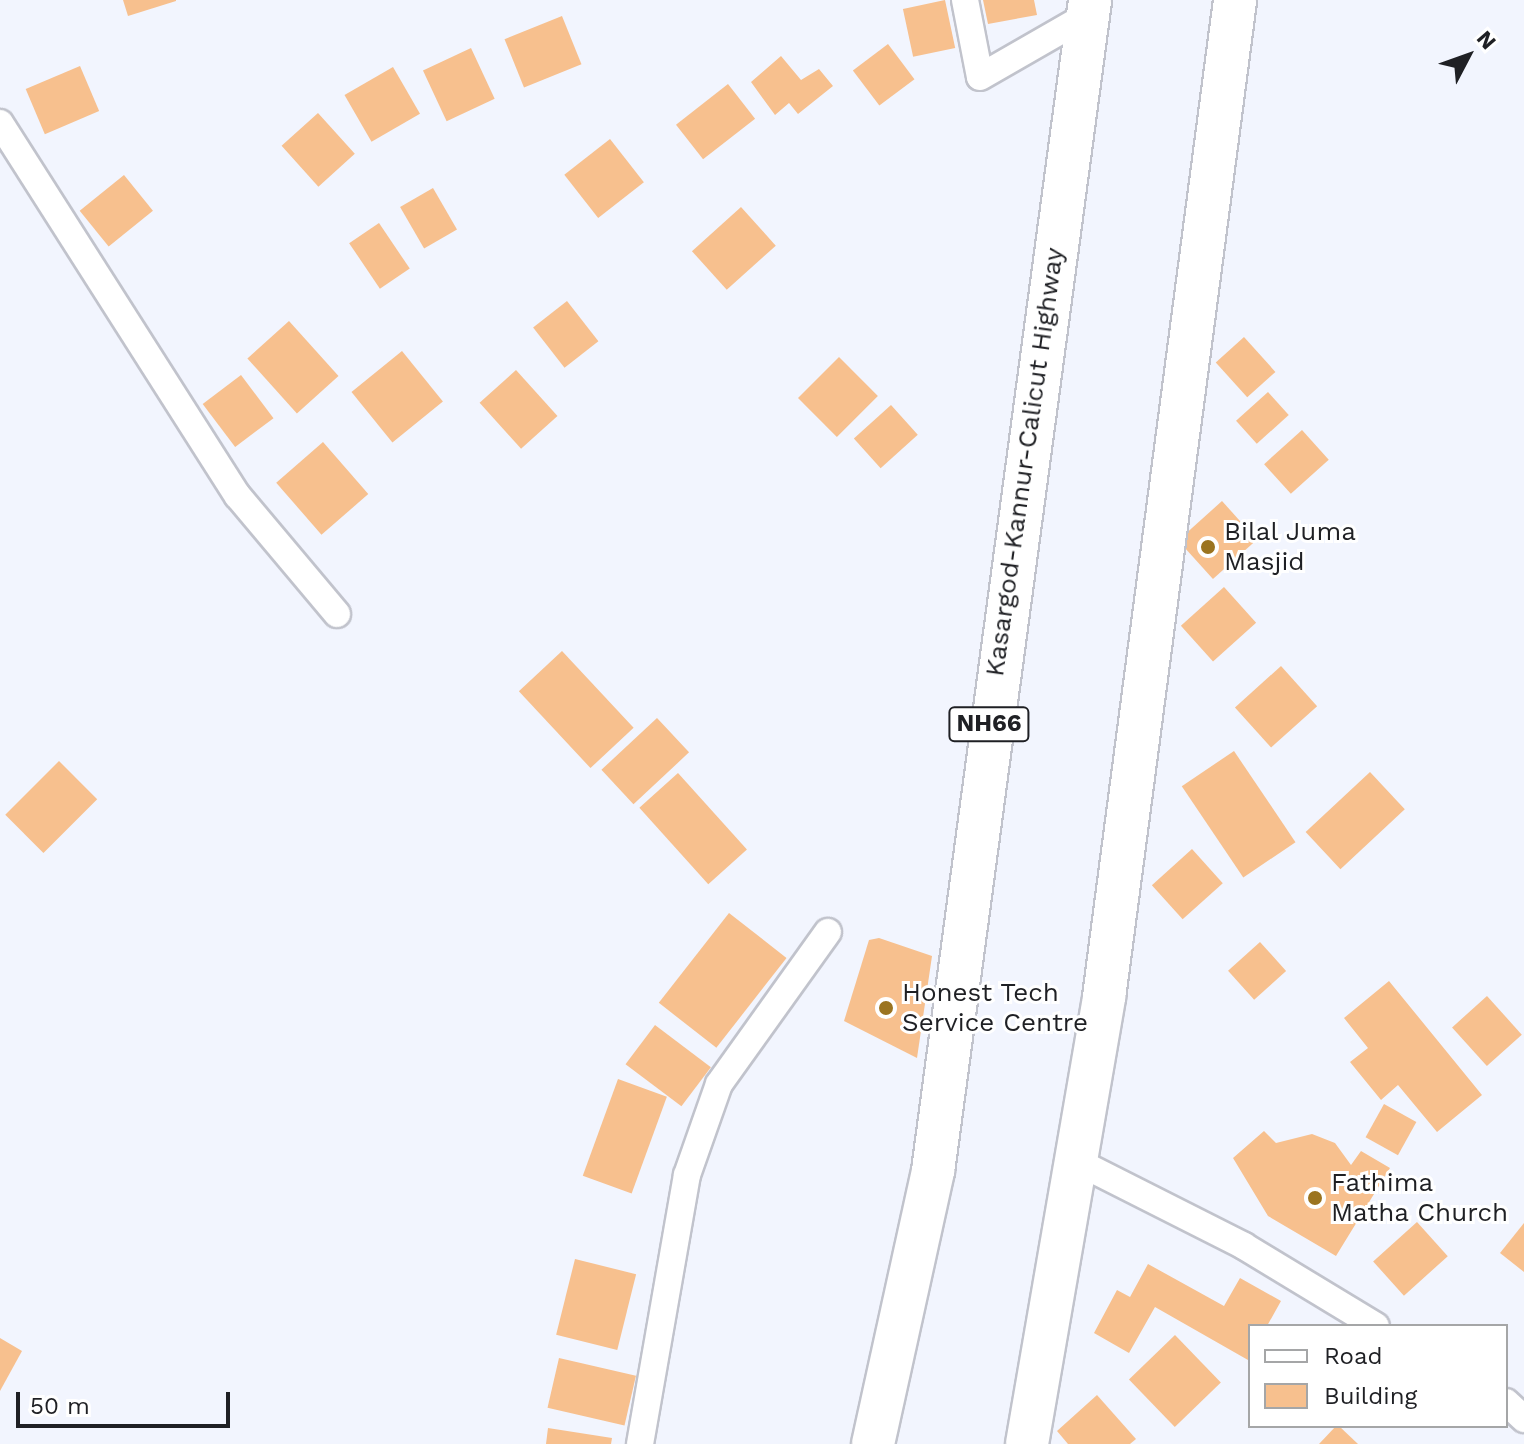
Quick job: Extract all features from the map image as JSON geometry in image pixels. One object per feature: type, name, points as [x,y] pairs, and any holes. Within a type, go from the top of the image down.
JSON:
[{"type":"highway","points":[[1027,1444],[1076,1161],[1235,0]]},
{"type":"highway","name":"Kasargod-Kannur-Calicut Highway","points":[[873,1444],[933,1171],[1089,8]]},
{"type":"street","points":[[965,0],[980,77],[1089,8]]},
{"type":"street","points":[[0,123],[238,496],[337,614]]},
{"type":"street","points":[[640,1444],[687,1175],[719,1084],[828,932]]},
{"type":"street","points":[[1076,1161],[1244,1246],[1373,1324]]},
{"type":"street","points":[[1508,1404],[1524,1419]]},
{"type":"building","points":[[123,0],[176,0],[176,1],[128,16]]},
{"type":"building","points":[[945,0],[955,48],[913,57],[903,9]]},
{"type":"building","points":[[983,0],[1034,0],[1037,15],[988,24]]},
{"type":"building","points":[[562,16],[581,64],[524,87],[505,39]]},
{"type":"building","points":[[888,44],[914,79],[879,106],[853,70]]},
{"type":"building","points":[[471,48],[495,99],[447,121],[423,70]]},
{"type":"building","points":[[781,56],[801,80],[819,69],[833,86],[798,114],[789,103],[775,115],[751,82]]},
{"type":"building","points":[[80,66],[99,111],[45,134],[26,89]]},
{"type":"building","points":[[393,67],[420,114],[372,142],[345,95]]},
{"type":"building","points":[[728,84],[755,119],[703,159],[676,125]]},
{"type":"building","points":[[318,113],[355,154],[318,187],[282,146]]},
{"type":"building","points":[[610,139],[644,182],[598,218],[564,175]]},
{"type":"building","points":[[124,175],[153,211],[109,247],[80,211]]},
{"type":"building","points":[[433,188],[457,230],[424,249],[400,207]]},
{"type":"building","points":[[741,207],[776,246],[727,290],[692,251]]},
{"type":"building","points":[[379,223],[410,269],[380,289],[349,243]]},
{"type":"building","points":[[567,301],[598,341],[565,368],[533,327]]},
{"type":"building","points":[[289,321],[339,376],[297,413],[247,358]]},
{"type":"building","points":[[1244,337],[1275,372],[1247,397],[1216,362]]},
{"type":"building","points":[[402,351],[443,402],[392,442],[351,392]]},
{"type":"building","points":[[839,357],[878,396],[837,437],[798,398]]},
{"type":"building","points":[[516,370],[557,416],[521,449],[480,403]]},
{"type":"building","points":[[241,375],[273,418],[235,447],[203,404]]},
{"type":"building","points":[[1268,392],[1289,415],[1257,444],[1236,421]]},
{"type":"building","points":[[891,405],[918,435],[881,468],[854,438]]},
{"type":"building","points":[[1302,430],[1329,460],[1291,494],[1264,464]]},
{"type":"building","points":[[323,442],[368,494],[321,535],[276,483]]},
{"type":"building","points":[[1222,501],[1257,540],[1213,579],[1178,540]]},
{"type":"building","points":[[1224,587],[1256,623],[1213,661],[1181,626]]},
{"type":"building","points":[[562,651],[634,728],[590,768],[519,691]]},
{"type":"building","points":[[1281,666],[1317,706],[1271,748],[1235,707]]},
{"type":"building","points":[[657,718],[689,752],[633,804],[601,770]]},
{"type":"building","points":[[1234,751],[1296,842],[1243,877],[1182,786]]},
{"type":"building","points":[[59,761],[97,799],[43,853],[5,815]]},
{"type":"building","points":[[1370,772],[1405,809],[1340,869],[1306,832]]},
{"type":"building","points":[[678,773],[747,850],[708,884],[639,808]]},
{"type":"building","points":[[1192,849],[1223,883],[1183,919],[1152,885]]},
{"type":"building","points":[[729,913],[787,958],[716,1048],[659,1003]]},
{"type":"building","name":"Honest Tech Service Centre","points":[[879,938],[932,956],[917,1058],[844,1021],[869,940]]},
{"type":"building","points":[[1260,942],[1286,971],[1254,1000],[1228,971]]},
{"type":"building","points":[[1389,981],[1482,1095],[1437,1132],[1398,1085],[1381,1100],[1350,1062],[1368,1048],[1344,1018]]},
{"type":"building","points":[[1487,996],[1522,1035],[1487,1066],[1452,1027]]},
{"type":"building","points":[[655,1025],[711,1067],[681,1106],[626,1064]]},
{"type":"building","points":[[618,1079],[667,1097],[632,1194],[583,1176]]},
{"type":"building","points":[[1384,1104],[1416,1122],[1398,1155],[1366,1137]]},
{"type":"building","name":"Fathima Matha Church","points":[[1264,1131],[1276,1143],[1312,1134],[1335,1143],[1351,1165],[1361,1151],[1390,1168],[1336,1256],[1268,1216],[1233,1158]]},
{"type":"building","points":[[1417,1222],[1448,1256],[1404,1296],[1373,1261]]},
{"type":"building","points":[[1524,1223],[1524,1272],[1500,1253]]},
{"type":"building","points":[[575,1259],[636,1274],[617,1350],[556,1335]]},
{"type":"building","points":[[1148,1264],[1224,1306],[1240,1278],[1281,1301],[1268,1324],[1248,1324],[1248,1360],[1155,1307],[1129,1353],[1094,1333],[1117,1290],[1130,1297]]},
{"type":"building","points":[[1175,1335],[1221,1382],[1175,1427],[1129,1379]]},
{"type":"building","points":[[0,1338],[22,1351],[0,1391]]},
{"type":"building","points":[[559,1358],[636,1376],[625,1425],[548,1408]]},
{"type":"building","points":[[1097,1395],[1136,1439],[1130,1444],[1068,1444],[1057,1431]]},
{"type":"building","points":[[548,1428],[612,1438],[611,1444],[546,1444]]},
{"type":"building","points":[[1334,1428],[1341,1428],[1358,1444],[1319,1444]]},
{"type":"place","name":"Bilal Juma Masjid","points":[[1208,547]]},
{"type":"place","name":"Honest Tech Service Centre","points":[[886,1008]]},
{"type":"place","name":"Fathima Matha Church","points":[[1315,1198]]}]
